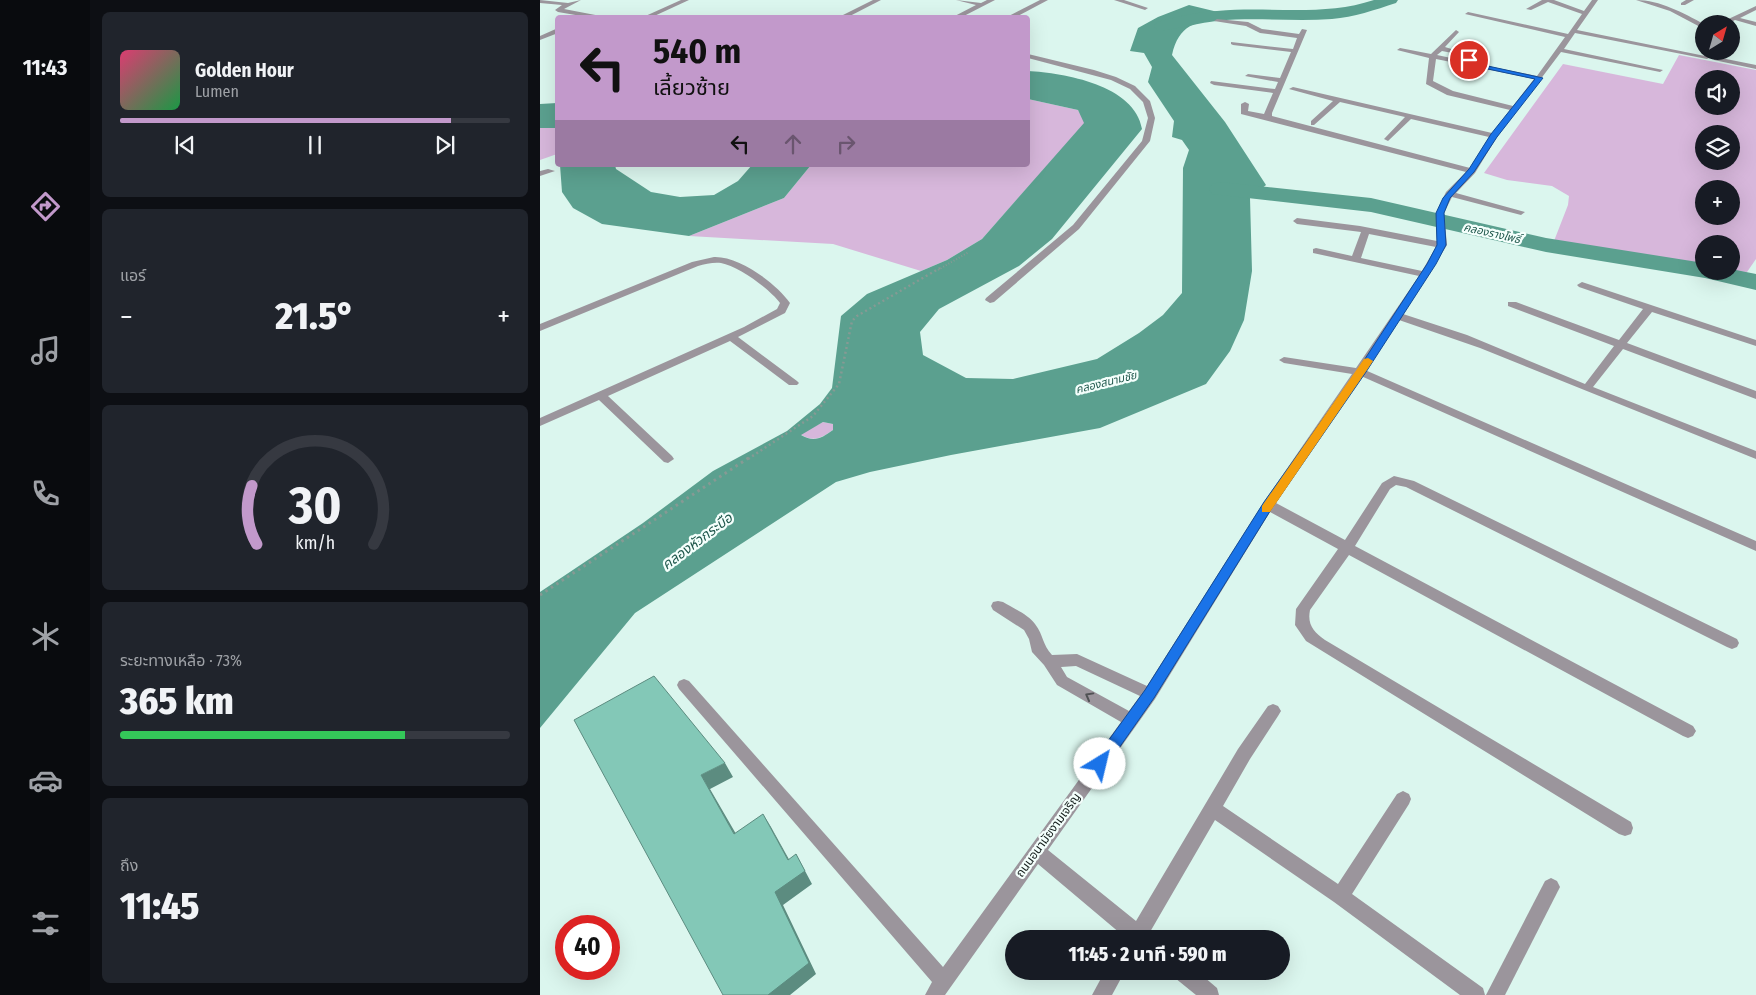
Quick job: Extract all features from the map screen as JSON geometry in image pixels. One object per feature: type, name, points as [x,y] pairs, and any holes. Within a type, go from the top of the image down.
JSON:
[{"type":"street","points":[[578,0],[566,4],[558,10],[582,15]]},
{"type":"street","points":[[651,15],[686,0]]},
{"type":"street","points":[[846,15],[878,0]]},
{"type":"street","points":[[959,0],[982,5]]},
{"type":"street","points":[[960,15],[992,0]]},
{"type":"street","points":[[1014,15],[1045,0]]},
{"type":"street","points":[[1117,0],[1145,8]]},
{"type":"street","points":[[1528,9],[1547,0],[1588,11]]},
{"type":"street","points":[[1570,0],[1588,11]]},
{"type":"street","points":[[1296,222],[1441,239],[1440,213],[1449,194],[1472,171],[1494,136],[1540,78],[1595,0]]},
{"type":"street","points":[[1639,0],[1672,10],[1695,22]]},
{"type":"street","points":[[1683,4],[1691,0]]},
{"type":"street","points":[[540,1],[566,4]]},
{"type":"street","points":[[1740,15],[1756,8]]},
{"type":"street","points":[[1468,14],[1695,56]]},
{"type":"street","points":[[1740,20],[1756,24]]},
{"type":"street","points":[[1216,21],[1248,24],[1260,31],[1302,33],[1268,113],[1269,117]]},
{"type":"street","points":[[540,38],[555,31]]},
{"type":"street","points":[[1456,32],[1433,56],[1429,82],[1437,88],[1450,93],[1515,109]]},
{"type":"street","points":[[1234,43],[1295,51]]},
{"type":"street","points":[[1439,48],[1460,53],[1471,64]]},
{"type":"street","points":[[1400,50],[1540,78]]},
{"type":"street","points":[[1560,50],[1660,70]]},
{"type":"street","points":[[990,300],[1076,227],[1146,142],[1152,130],[1153,116],[1146,101],[1129,85],[1110,76],[1030,56]]},
{"type":"street","points":[[1721,60],[1756,67]]},
{"type":"street","points":[[1247,78],[1282,80]]},
{"type":"street","points":[[1214,83],[1277,91]]},
{"type":"street","points":[[1293,89],[1494,136]]},
{"type":"street","points":[[1314,123],[1338,100]]},
{"type":"street","points":[[1245,104],[1244,112],[1472,171]]},
{"type":"street","points":[[1388,139],[1410,116]]},
{"type":"street","points":[[540,174],[551,171]]},
{"type":"street","points":[[1449,194],[1521,212]]},
{"type":"street","points":[[1355,260],[1366,230]]},
{"type":"street","name":"ถนนอนามัยงามเจริญ","points":[[934,995],[1036,850],[1150,694],[1268,505],[1361,372],[1425,274],[1441,239]]},
{"type":"street","points":[[1316,251],[1425,274]]},
{"type":"street","points":[[540,328],[695,264],[712,260],[726,261],[774,289],[785,303],[781,310],[731,337],[540,422]]},
{"type":"street","points":[[1582,286],[1756,343]]},
{"type":"street","points":[[1512,304],[1756,395]]},
{"type":"street","points":[[1588,388],[1650,307]]},
{"type":"street","points":[[1398,316],[1440,328],[1507,354],[1756,455]]},
{"type":"street","points":[[731,337],[793,383]]},
{"type":"street","points":[[1284,360],[1361,372],[1756,546]]},
{"type":"street","points":[[601,395],[668,459]]},
{"type":"street","points":[[1625,828],[1308,636],[1302,627],[1300,619],[1303,609],[1347,547],[1389,482],[1404,481],[1732,643]]},
{"type":"street","points":[[1268,505],[1688,731]]},
{"type":"street","points":[[998,606],[1029,626],[1036,638],[1038,648],[1062,681],[1132,720]]},
{"type":"street","points":[[1049,661],[1077,660],[1150,694]]},
{"type":"street","points":[[684,685],[943,981]]},
{"type":"street","points":[[1144,930],[1212,808],[1244,754],[1273,711]]},
{"type":"street","points":[[1340,896],[1403,799]]},
{"type":"street","points":[[1212,808],[1340,896],[1476,995]]},
{"type":"street","points":[[1036,850],[1132,930]]},
{"type":"street","points":[[1495,995],[1551,887]]},
{"type":"street","points":[[1101,995],[1110,980]]},
{"type":"street","points":[[1192,980],[1210,995]]},
{"type":"path","points":[[540,596],[813,416],[839,384],[852,321],[857,316],[969,252]]},
{"type":"shaded area","points":[[1679,55],[1695,58],[1695,60],[1705,60],[1756,70],[1756,259],[1747,272],[1740,272],[1740,235],[1695,235],[1695,267],[1571,246],[1554,241],[1568,205],[1569,196],[1552,186],[1507,180],[1484,173],[1563,64],[1663,84]]},
{"type":"shaded area","points":[[1030,99],[1078,110],[1085,123],[982,239],[947,260],[921,271],[833,244],[689,236],[784,198],[809,167],[1030,167]]},
{"type":"shaded area","points":[[540,128],[555,128],[555,155],[540,160]]},
{"type":"shaded area","points":[[823,422],[833,424],[833,430],[813,439],[800,434]]},
{"type":"water","points":[[1189,5],[1222,13],[1196,23],[1184,31],[1175,45],[1172,55],[1225,122],[1266,185],[1250,198],[1252,271],[1244,320],[1230,351],[1206,384],[1100,428],[951,455],[870,472],[836,482],[635,613],[540,728],[540,592],[643,523],[713,471],[787,431],[820,404],[832,388],[841,316],[867,294],[947,260],[982,239],[1084,123],[1078,110],[1030,99],[1030,71],[1078,79],[1096,84],[1112,92],[1126,102],[1137,114],[1142,129],[1052,239],[1019,266],[939,309],[920,332],[923,355],[966,378],[1013,379],[1097,359],[1139,333],[1163,315],[1182,293],[1183,168],[1189,150],[1182,140],[1172,137],[1174,121],[1148,82],[1152,67],[1144,53],[1130,51],[1138,28],[1158,17]],"holes":[[[823,422],[833,424],[833,430],[814,439],[801,435]]]},
{"type":"water","points":[[555,103],[555,128],[540,128],[540,104]]},
{"type":"water","points":[[560,167],[616,167],[651,192],[680,197],[714,195],[738,181],[750,167],[809,167],[784,198],[689,236],[602,224],[573,208],[562,192]]},
{"type":"building","points":[[654,676],[725,763],[701,775],[734,834],[763,814],[788,860],[796,854],[805,871],[775,892],[809,963],[768,995],[723,995],[574,720]]},
{"type":"waterway","points":[[1163,26],[1190,19],[1218,15],[1334,14],[1362,9],[1390,0]]},
{"type":"waterway","name":"คลองรางโพธิ์","points":[[1220,189],[1312,197],[1371,205],[1546,245],[1695,270]]},
{"type":"waterway","name":"คลองรางโพธิ์","points":[[1740,278],[1756,282]]},
{"type":"slow traffic","points":[[1266,509],[1368,361]]},
{"type":"route","points":[[1100,764],[1150,694],[1268,505],[1361,372],[1432,264],[1442,245],[1439,218],[1449,194],[1472,171],[1494,136],[1540,78],[1471,64],[1469,60]]},
{"type":"water label","name":"คลองสนามชัย","points":[[1106,382]]},
{"type":"water label","name":"คลองหัวกระบือ","points":[[697,541]]}]
